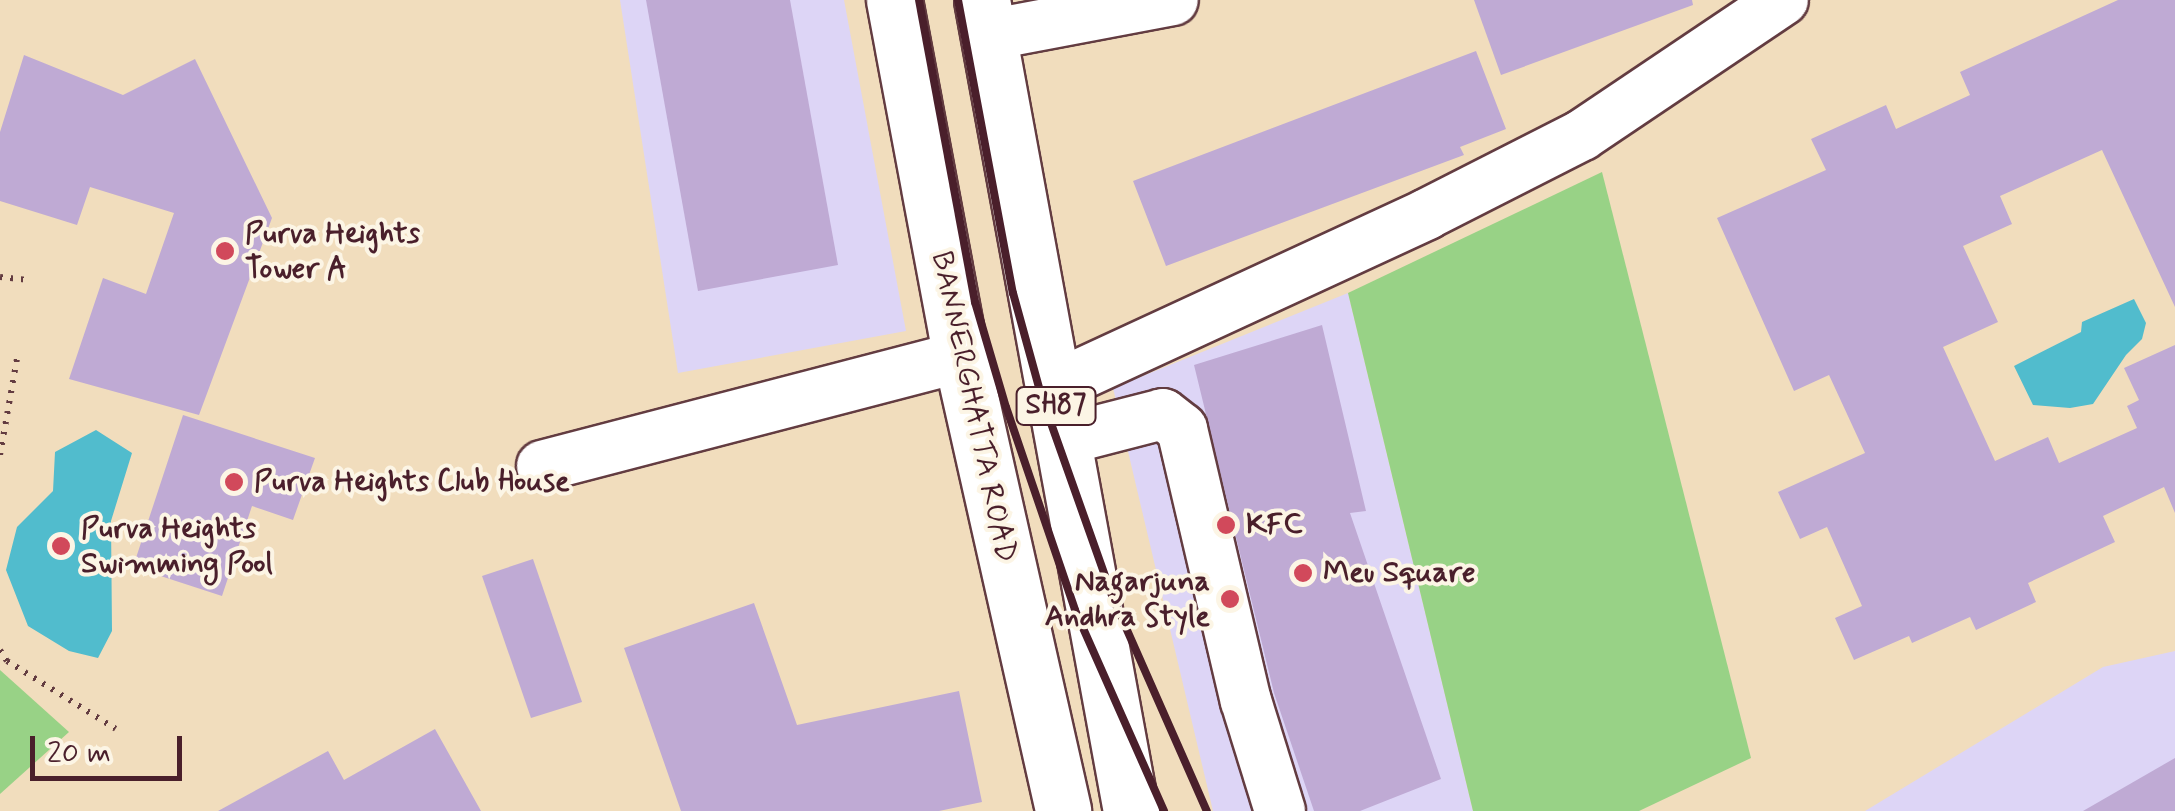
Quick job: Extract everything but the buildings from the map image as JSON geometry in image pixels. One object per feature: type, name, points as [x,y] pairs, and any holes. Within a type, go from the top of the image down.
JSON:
[{"type":"main road","name":"BANNERGHATTA ROAD","points":[[894,0],[961,357],[1064,811]]},
{"type":"main road","name":"SH87","points":[[985,18],[1131,811]]},
{"type":"street","points":[[985,18],[1148,2]]},
{"type":"street","points":[[1053,386],[1427,214],[1582,135],[1776,2]]},
{"type":"street","points":[[542,466],[961,357]]},
{"type":"street","points":[[1062,440],[1163,414],[1182,429],[1246,701],[1280,811]]},
{"type":"path","points":[[0,277],[30,280]]},
{"type":"path","points":[[0,455],[18,353]]},
{"type":"path","points":[[0,650],[7,661],[116,728]]},
{"type":"shaded area","points":[[620,0],[844,0],[906,331],[678,373]]},
{"type":"shaded area","points":[[1348,293],[1473,811],[1213,811],[1113,388]]},
{"type":"shaded area","points":[[2175,651],[2175,811],[1865,811],[2103,667]]},
{"type":"green space","points":[[1602,172],[1751,758],[1639,811],[1473,811],[1348,293]]},
{"type":"green space","points":[[0,670],[69,732],[0,794]]},
{"type":"water","points":[[2134,299],[2146,323],[2142,339],[2126,355],[2093,404],[2070,408],[2033,405],[2014,366],[2081,332],[2082,322]]},
{"type":"water","name":"Purva Heights Swimming Pool","points":[[96,430],[132,453],[111,521],[112,631],[98,658],[69,651],[28,626],[6,570],[17,527],[53,491],[55,452]]},
{"type":"railway","points":[[919,0],[975,302],[1006,407],[1075,610],[1164,811]]},
{"type":"railway","points":[[958,0],[1013,293],[1041,395],[1112,596],[1207,811]]},
{"type":"place","name":"Purva Heights Tower A","points":[[225,251]]},
{"type":"place","name":"Purva Heights Club House","points":[[234,482]]},
{"type":"place","name":"KFC","points":[[1226,525]]},
{"type":"place","name":"Purva Heights Swimming Pool","points":[[61,546]]},
{"type":"place","name":"Meu Square","points":[[1303,573]]},
{"type":"place","name":"Nagarjuna Andhra Style","points":[[1230,599]]}]
